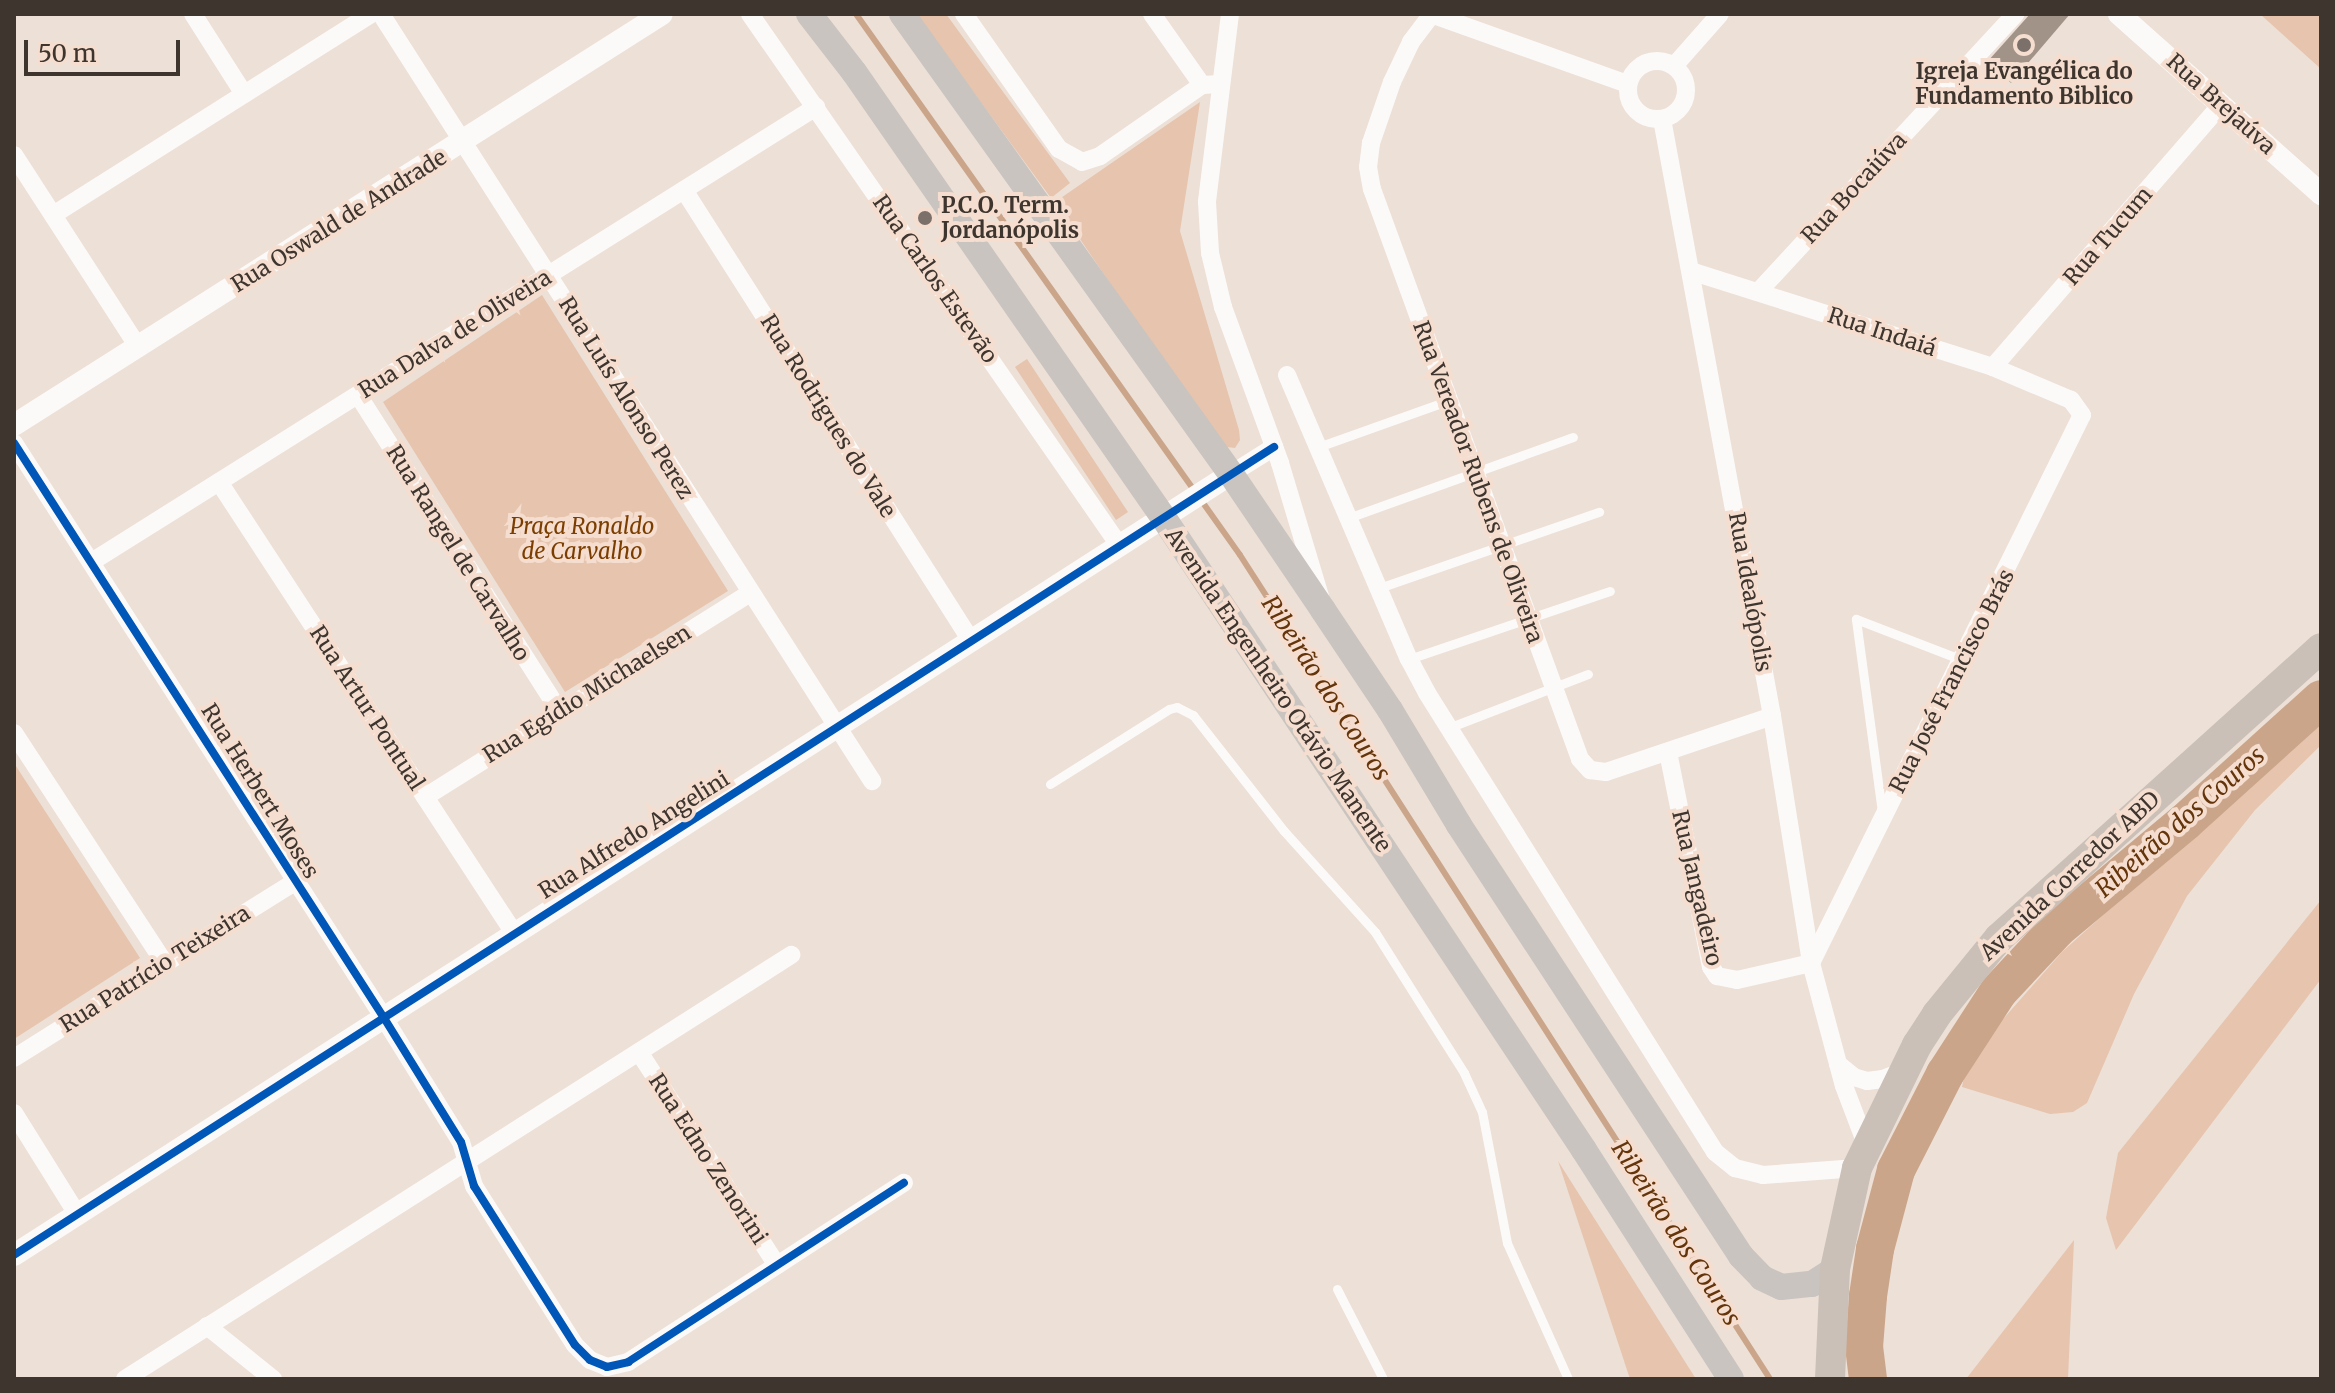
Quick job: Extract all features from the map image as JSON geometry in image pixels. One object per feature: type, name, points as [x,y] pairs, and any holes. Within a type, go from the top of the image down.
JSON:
[{"type":"highway","name":"Avenida Corredor ABD","points":[[1830,1379],[1835,1269],[1862,1156],[1904,1070],[1955,989],[1999,938],[2321,648]]},
{"type":"main road","name":"Avenida Engenheiro Otávio Manente","points":[[809,14],[1172,512],[1731,1379]]},
{"type":"main road","points":[[902,14],[1224,478],[1323,610],[1390,710],[1459,825],[1741,1256],[1762,1278],[1781,1287],[1812,1284],[1835,1269]]},
{"type":"street","points":[[193,14],[244,94]]},
{"type":"street","points":[[53,215],[371,14]]},
{"type":"street","name":"Rua Luís Alonso Perez","points":[[381,14],[872,781]]},
{"type":"street","name":"Rua Oswald de Andrade","points":[[14,425],[662,14]]},
{"type":"street","name":"Rua Carlos Estevão","points":[[750,14],[1119,545]]},
{"type":"street","points":[[964,14],[1059,149],[1074,160],[1082,162],[1100,156],[1202,85],[1221,84]]},
{"type":"street","points":[[1152,14],[1202,85]]},
{"type":"street","points":[[1230,14],[1207,202],[1210,253],[1223,307],[1312,561],[1323,610]]},
{"type":"street","points":[[1432,14],[1628,84]]},
{"type":"street","name":"Rua Vereador Rubens de Oliveira","points":[[1432,14],[1411,42],[1392,82],[1371,143],[1368,167],[1372,189],[1580,759],[1590,770],[1606,772],[1772,716]]},
{"type":"street","points":[[1674,66],[1720,14]]},
{"type":"street","name":"Rua Bocaiúva","points":[[1758,292],[2015,14]]},
{"type":"street","name":"Rua Brejaúva","points":[[2119,14],[2321,194]]},
{"type":"street","points":[[1656,60],[1674,66],[1685,82],[1684,101],[1671,116],[1662,119],[1643,117],[1630,103],[1628,84],[1638,67],[1656,60]]},
{"type":"street","name":"Rua Tucum","points":[[1993,367],[2222,104]]},
{"type":"street","name":"Rua Dalva de Oliveira","points":[[93,561],[816,107]]},
{"type":"street","name":"Rua Idealópolis","points":[[1662,119],[1772,716],[1811,963],[1862,1156]]},
{"type":"street","points":[[14,155],[138,347]]},
{"type":"street","name":"Rua Rodrigues do Vale","points":[[684,190],[972,642]]},
{"type":"street","name":"Rua Indaiá","points":[[1691,271],[1993,367],[2071,400]]},
{"type":"street","points":[[1287,375],[1409,659],[1448,728],[1720,1159],[1735,1168],[1763,1175],[1862,1156]]},
{"type":"street","name":"Rua Rangel de Carvalho","points":[[358,395],[559,711]]},
{"type":"street","name":"Rua José Francisco Brás","points":[[1811,963],[2080,425],[2082,415],[2071,400]]},
{"type":"street","name":"Rua Herbert Moses","points":[[14,443],[93,561],[384,1018],[461,1142],[474,1186],[575,1345],[590,1360],[607,1367],[628,1362],[904,1183]]},
{"type":"street","name":"Rua Alfredo Angelini","points":[[14,1255],[1274,447]]},
{"type":"street","name":"Rua Artur Pontual","points":[[219,482],[514,933]]},
{"type":"street","name":"Rua Egídio Michaelsen","points":[[425,797],[750,593]]},
{"type":"street","points":[[14,733],[164,962]]},
{"type":"street","name":"Rua Jangadeiro","points":[[1668,752],[1711,967],[1717,976],[1737,980],[1811,963]]},
{"type":"street","name":"Rua Patrício Teixeira","points":[[14,1058],[296,881]]},
{"type":"street","points":[[125,1379],[791,955]]},
{"type":"street","name":"Rua Edno Zenorini","points":[[639,1052],[777,1265]]},
{"type":"street","points":[[1838,1064],[1854,1077],[1867,1081],[1883,1079],[1904,1070]]},
{"type":"street","points":[[14,1113],[77,1214]]},
{"type":"street","points":[[207,1326],[273,1379]]},
{"type":"lane","points":[[1318,447],[1447,401]]},
{"type":"lane","points":[[1348,518],[1573,437]]},
{"type":"lane","points":[[1379,588],[1599,512]]},
{"type":"lane","points":[[1409,659],[1610,591]]},
{"type":"lane","points":[[1883,820],[1856,619],[1962,660]]},
{"type":"lane","points":[[1448,728],[1588,674]]},
{"type":"lane","points":[[1050,784],[1169,709],[1177,707],[1193,715],[1284,831],[1375,932],[1464,1073],[1482,1112],[1507,1243],[1568,1379]]},
{"type":"lane","points":[[1337,1289],[1383,1379]]},
{"type":"green space","points":[[916,14],[946,14],[1070,183],[1051,198]]},
{"type":"green space","points":[[2260,14],[2321,14],[2321,69]]},
{"type":"green space","points":[[1200,102],[1180,231],[1239,430],[1240,440],[1235,448],[1220,446],[1055,202]]},
{"type":"green space","name":"Praça Ronaldo de Carvalho","points":[[542,295],[728,591],[565,692],[383,402]]},
{"type":"green space","points":[[1027,359],[1128,512],[1116,520],[1015,367]]},
{"type":"green space","points":[[2321,719],[2321,745],[2255,810],[2187,896],[2134,994],[2087,1103],[2073,1112],[2050,1114],[1962,1087],[1966,1068],[1983,1042],[2062,952]]},
{"type":"green space","points":[[14,763],[140,958],[14,1039]]},
{"type":"green space","points":[[2321,900],[2321,979],[2116,1250],[2106,1218],[2118,1153]]},
{"type":"green space","points":[[1558,1161],[1696,1379],[1630,1379]]},
{"type":"green space","points":[[2074,1240],[2068,1379],[1966,1379]]},
{"type":"building","name":"Igreja Evangélica do Fundamento Biblico","points":[[2030,14],[2070,14],[2011,83],[1988,61]]},
{"type":"waterway","name":"Ribeirão dos Couros","points":[[856,14],[1240,555],[1770,1379]]},
{"type":"waterway","name":"Ribeirão dos Couros","points":[[1868,1379],[1864,1347],[1868,1296],[1875,1249],[1896,1170],[1945,1074],[1999,991],[2057,929],[2185,822],[2321,699]]},
{"type":"cycle path","points":[[14,443],[384,1018],[461,1142],[474,1186],[575,1345],[590,1360],[607,1367],[628,1362],[904,1183]]},
{"type":"cycle path","points":[[14,1255],[1274,447]]},
{"type":"place","name":"Igreja Evangélica do Fundamento Biblico","points":[[2024,45]]},
{"type":"place","name":"P.C.O. Term. Jordanópolis","points":[[925,218]]}]
